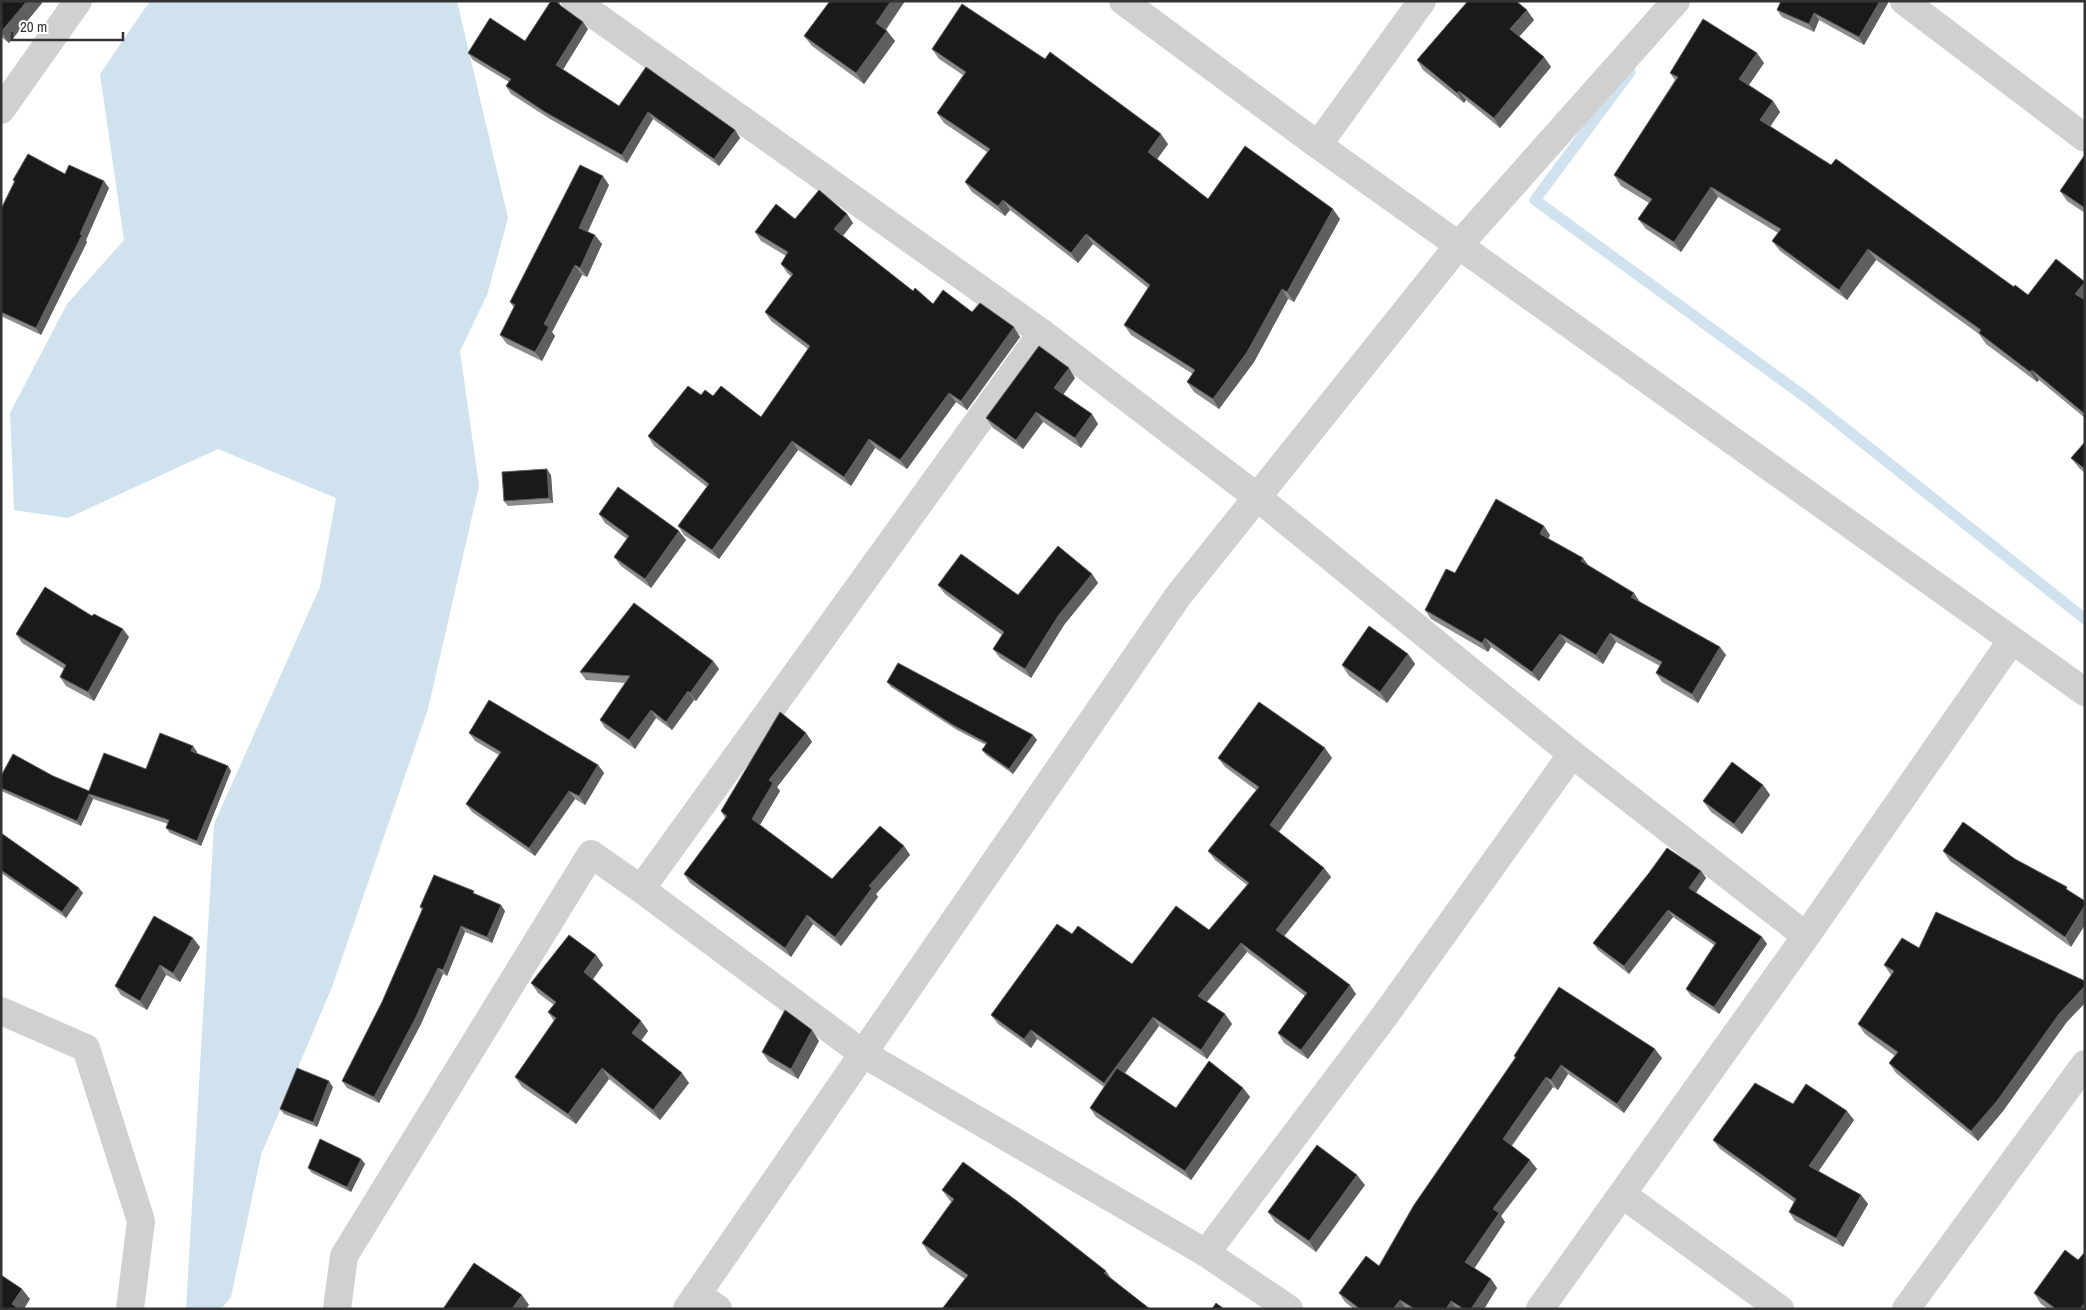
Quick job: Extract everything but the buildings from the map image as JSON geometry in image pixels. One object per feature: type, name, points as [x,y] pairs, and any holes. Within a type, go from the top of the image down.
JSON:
[{"type":"street","points":[[1,110],[78,1]]},
{"type":"street","points":[[575,1],[1042,333],[1256,496],[1572,754],[1806,936]]},
{"type":"street","points":[[1123,1],[1458,246],[2085,692]]},
{"type":"street","points":[[1318,145],[1422,1]]},
{"type":"street","points":[[701,1304],[862,1053],[1178,596],[1256,496],[1458,246],[1676,1]]},
{"type":"street","points":[[1904,1],[2085,138]]},
{"type":"street","points":[[641,889],[1042,333]]},
{"type":"street","points":[[1540,1309],[1806,936],[2012,640]]},
{"type":"street","points":[[1206,1253],[1386,1014],[1572,754]]},
{"type":"street","points":[[337,1309],[344,1256],[591,854],[862,1053],[1206,1253],[1289,1309]]},
{"type":"street","points":[[1,1012],[86,1048],[141,1221],[130,1309]]},
{"type":"street","points":[[1906,1309],[2085,1064]]},
{"type":"street","points":[[1623,1195],[1780,1309]]},
{"type":"water","points":[[150,1],[457,1],[508,218],[487,295],[460,351],[479,486],[428,709],[332,987],[261,1155],[231,1297],[221,1309],[186,1309],[214,824],[320,587],[336,498],[218,449],[68,518],[14,510],[10,413],[67,304],[124,240],[100,74]]},
{"type":"waterway","points":[[1630,72],[1535,200],[1808,399],[2085,619]]}]
